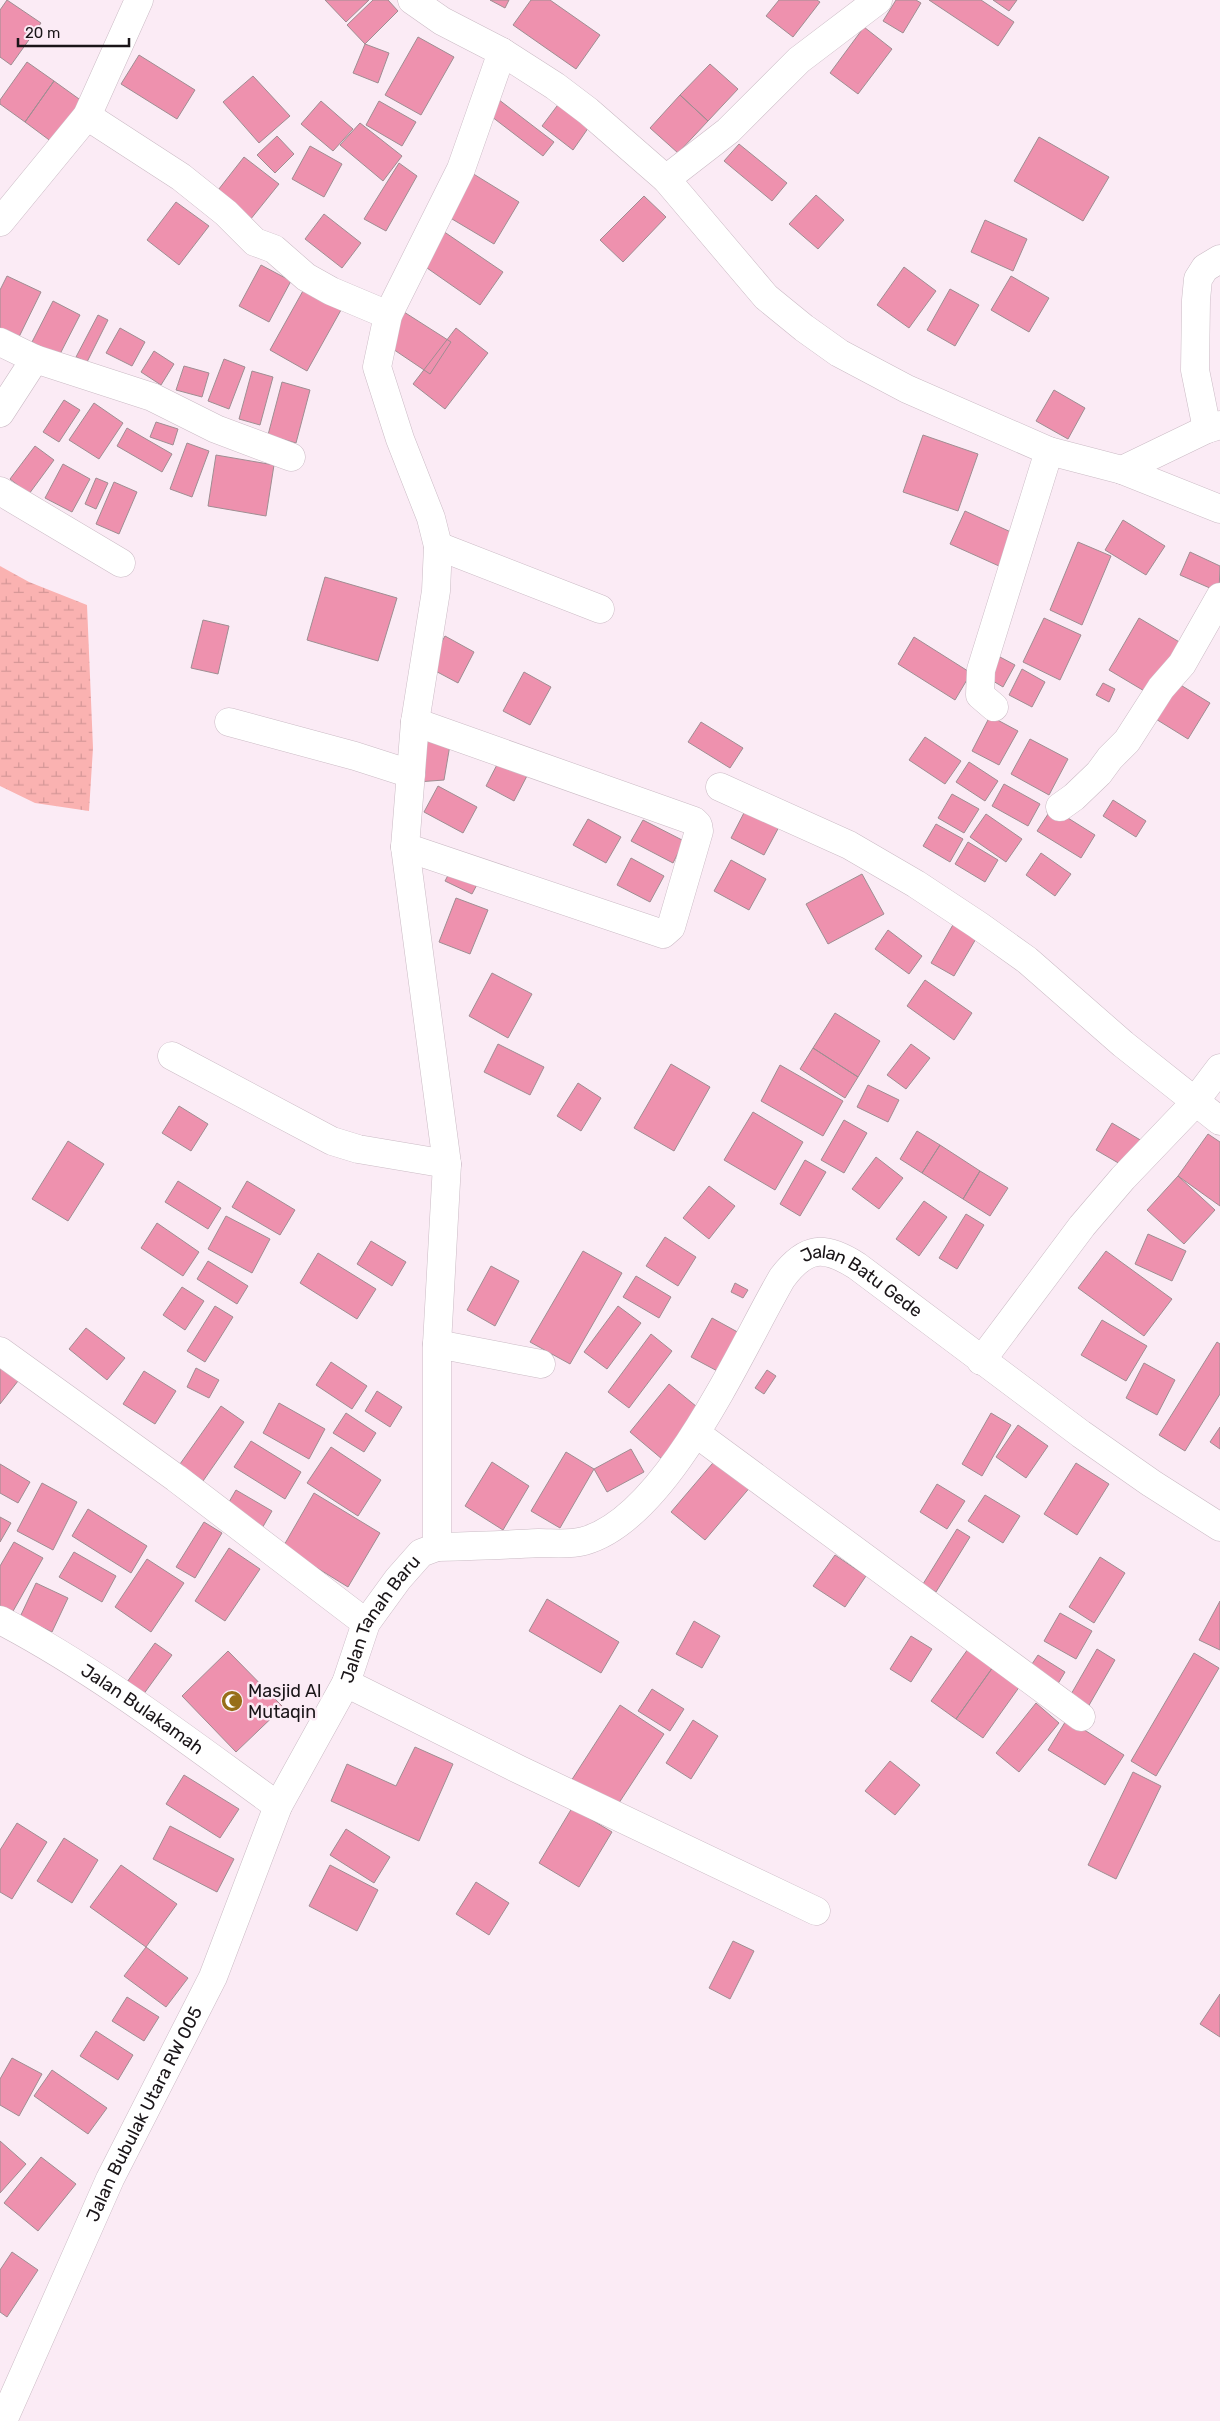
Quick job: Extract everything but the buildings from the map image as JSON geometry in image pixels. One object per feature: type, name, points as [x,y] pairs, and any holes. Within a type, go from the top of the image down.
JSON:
[{"type":"street","points":[[0,222],[87,116],[139,0]]},
{"type":"street","points":[[412,0],[442,21],[502,52],[555,86],[588,111],[666,179],[766,297],[839,353],[883,377],[1048,452],[1122,470],[1220,509]]},
{"type":"street","points":[[666,179],[728,131],[799,60],[878,0]]},
{"type":"street","points":[[437,1547],[437,1344],[447,1164],[405,847],[415,722],[436,591],[438,546],[377,367],[388,315],[461,169],[502,52]]},
{"type":"street","points":[[87,116],[181,177],[226,213],[255,242],[274,249],[306,277],[331,291],[388,315]]},
{"type":"street","points":[[1122,470],[1214,427],[1195,370],[1196,300],[1198,279],[1205,268],[1220,259]]},
{"type":"street","points":[[0,342],[35,359],[152,397],[216,429],[291,458]]},
{"type":"street","points":[[0,413],[35,359]]},
{"type":"street","points":[[994,707],[980,695],[981,670],[1048,452]]},
{"type":"street","points":[[0,491],[121,563]]},
{"type":"street","points":[[438,546],[600,609]]},
{"type":"street","points":[[1060,807],[1074,797],[1099,773],[1110,758],[1127,741],[1161,688],[1182,664],[1220,597]]},
{"type":"street","points":[[230,722],[355,756],[411,774]]},
{"type":"street","points":[[405,847],[663,934],[671,927],[699,830],[698,825],[694,821],[415,722]]},
{"type":"street","points":[[720,788],[849,845],[916,884],[978,925],[1027,960],[1194,1102],[1220,1121]]},
{"type":"street","points":[[172,1056],[332,1141],[358,1148],[447,1164]]},
{"type":"street","points":[[981,1361],[1082,1226],[1123,1178],[1194,1102],[1220,1068]]},
{"type":"street","name":"Jalan Batu Gede","points":[[583,1541],[614,1528],[632,1514],[660,1483],[697,1434],[782,1278],[790,1266],[804,1255],[815,1250],[828,1252],[857,1266],[981,1361],[1144,1478],[1220,1527]]},
{"type":"street","points":[[437,1344],[541,1364]]},
{"type":"street","points":[[0,1351],[176,1478],[366,1623]]},
{"type":"street","points":[[697,1434],[1081,1717]]},
{"type":"street","name":"Jalan Tanah Baru","points":[[278,1806],[346,1683],[366,1623],[398,1579],[421,1553],[437,1547],[583,1541]]},
{"type":"street","name":"Jalan Bulakamah","points":[[0,1620],[38,1640],[123,1695],[278,1806]]},
{"type":"street","points":[[346,1683],[518,1769],[816,1911]]},
{"type":"street","name":"Jalan Bubulak Utara RW 005","points":[[3,2421],[110,2179],[214,1977],[278,1806]]},
{"type":"green space","points":[[0,566],[29,582],[87,605],[93,748],[89,811],[35,803],[0,786]]},
{"type":"place","name":"Masjid Al Mutaqin","points":[[232,1701]]}]
